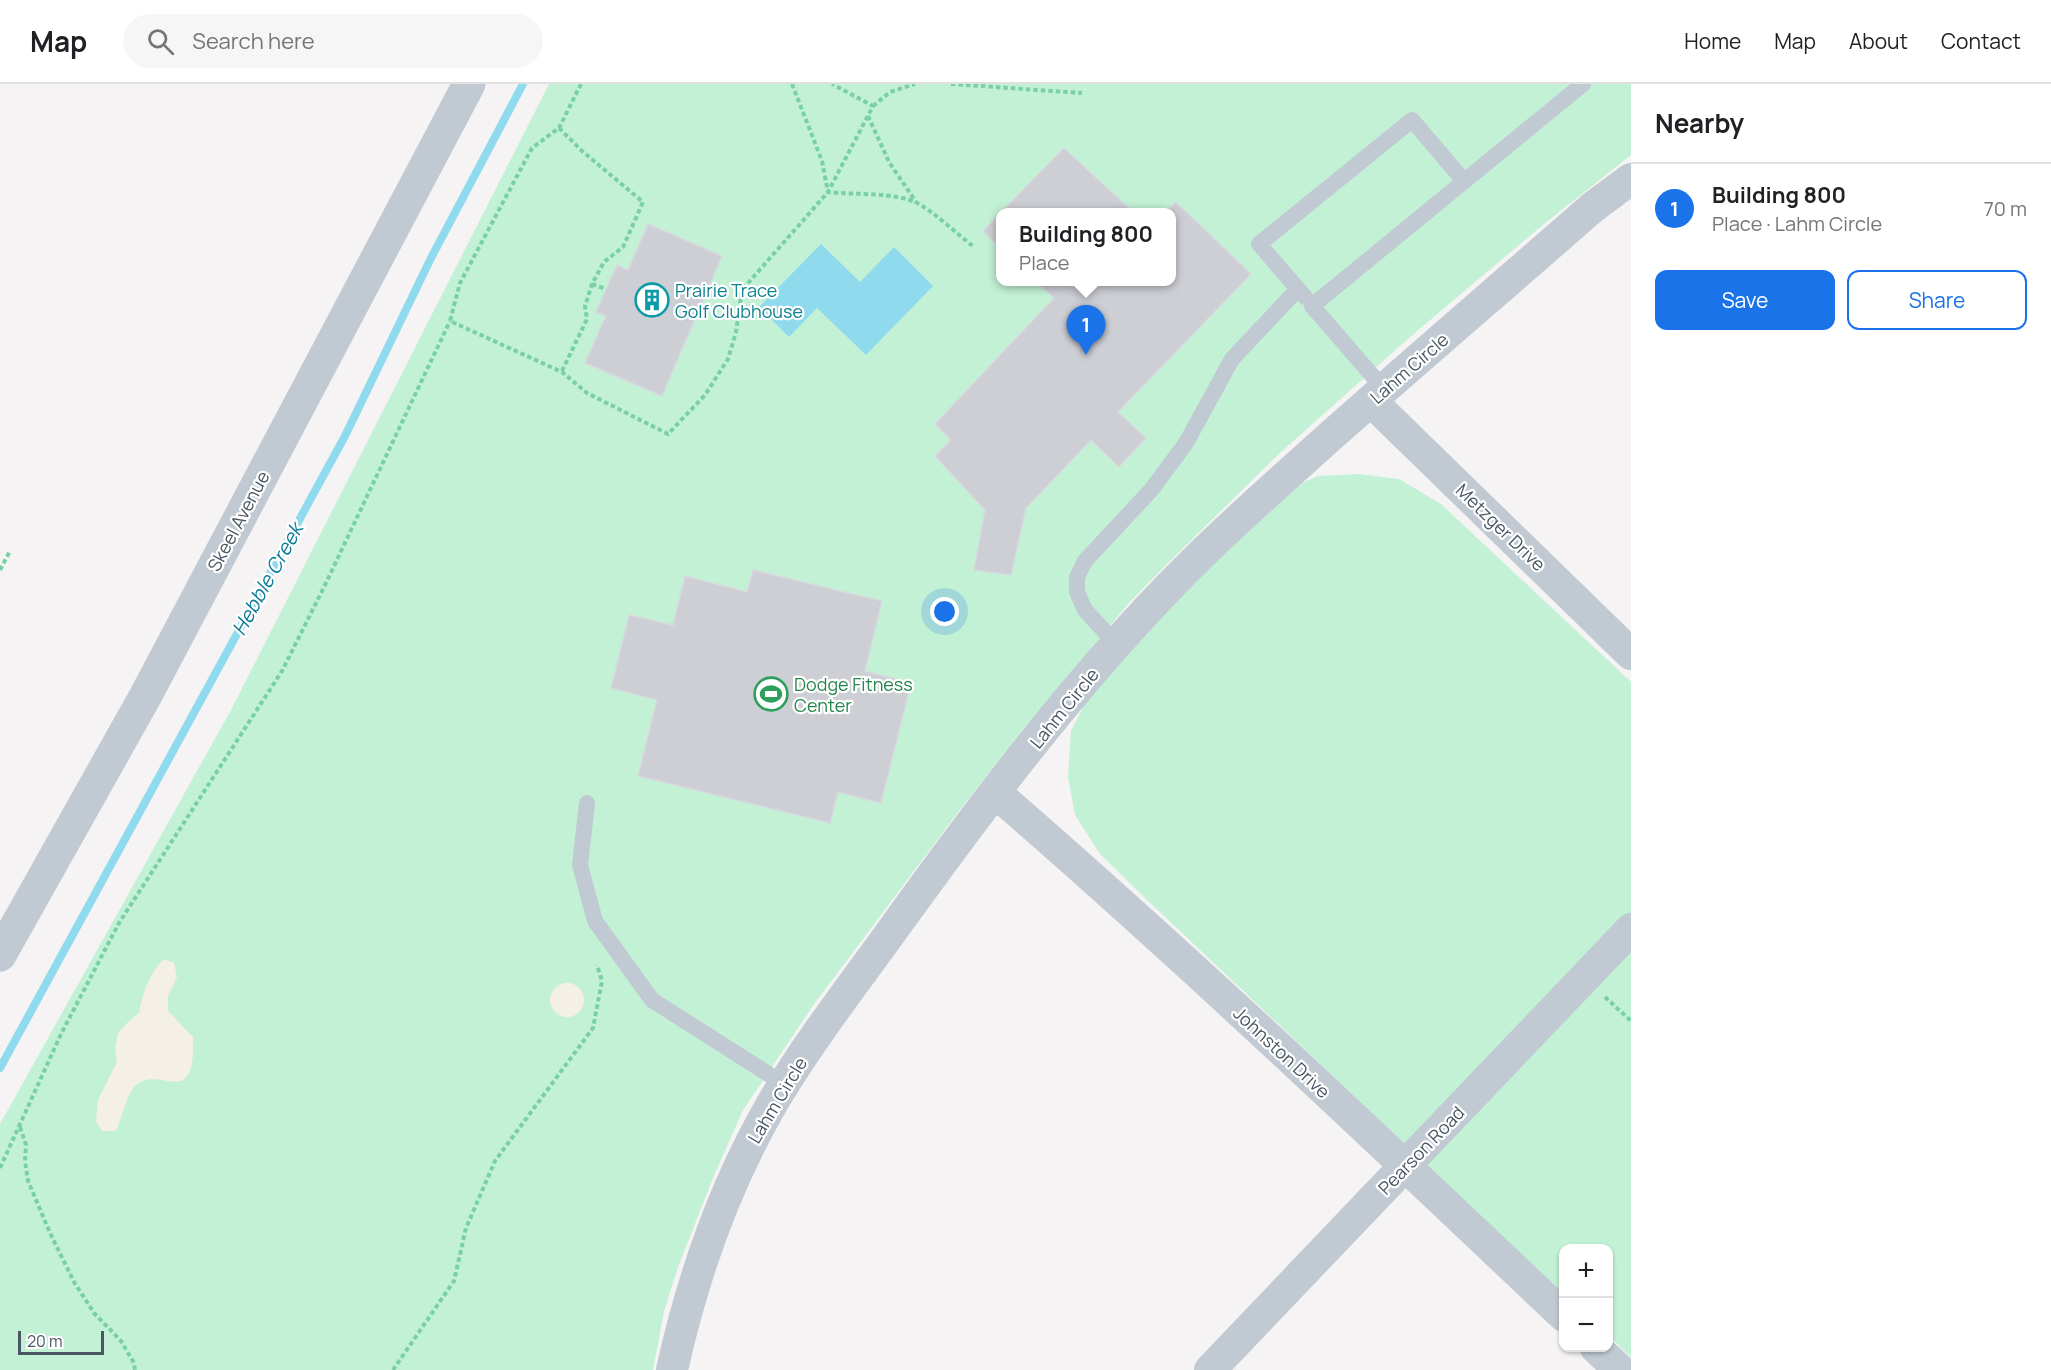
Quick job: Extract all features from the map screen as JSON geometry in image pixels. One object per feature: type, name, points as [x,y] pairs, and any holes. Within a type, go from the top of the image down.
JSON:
[{"type":"street","name":"Skeel Avenue","points":[[0,955],[146,695],[468,84]]},
{"type":"street","name":"Lahm Circle","points":[[672,1370],[684,1317],[702,1257],[722,1203],[746,1151],[784,1084],[937,868],[1083,682],[1169,587],[1235,522],[1593,207],[1631,179]]},
{"type":"street","name":"Metzger Drive","points":[[1377,395],[1631,654]]},
{"type":"street","name":"Johnston Drive","points":[[996,793],[1075,862],[1405,1166],[1559,1312]]},
{"type":"street","name":"Pearson Road","points":[[1210,1370],[1631,929]]},
{"type":"street","points":[[1601,1352],[1620,1370]]},
{"type":"lane","points":[[1312,306],[1583,84]]},
{"type":"lane","points":[[1377,395],[1312,306],[1259,244],[1412,120],[1464,181]]},
{"type":"lane","points":[[1117,645],[1085,610],[1077,592],[1077,577],[1085,561],[1152,489],[1186,443],[1232,359],[1298,289]]},
{"type":"lane","points":[[587,803],[580,865],[595,921],[652,1000],[784,1084]]},
{"type":"path","points":[[0,1168],[61,1034],[119,923],[282,671],[450,321],[460,283],[532,148],[559,128],[581,84]]},
{"type":"path","points":[[792,84],[822,161],[828,192]]},
{"type":"path","points":[[832,84],[873,106]]},
{"type":"path","points":[[450,321],[562,372],[587,393],[668,434],[705,395],[728,359],[736,332],[742,290],[828,192],[873,106],[890,92],[915,84]]},
{"type":"path","points":[[951,84],[1082,93]]},
{"type":"path","points":[[868,115],[889,162],[916,202],[973,246]]},
{"type":"path","points":[[559,128],[582,151],[643,202],[623,247],[604,262],[592,284],[585,306],[587,320],[562,372]]},
{"type":"path","points":[[828,192],[894,196],[916,202]]},
{"type":"path","points":[[592,284],[606,289]]},
{"type":"path","points":[[0,570],[10,551]]},
{"type":"path","points":[[393,1370],[454,1281],[466,1228],[495,1161],[593,1028],[602,981],[595,958]]},
{"type":"path","points":[[19,1126],[26,1145],[25,1161],[28,1181],[50,1233],[79,1290],[94,1313],[121,1341],[134,1363],[135,1370]]},
{"type":"green space","points":[[549,84],[1631,84],[1631,155],[1539,228],[1410,337],[1281,452],[1129,603],[1024,728],[961,808],[812,1007],[743,1110],[678,1267],[664,1311],[653,1370],[0,1370],[0,1124],[231,710]]},
{"type":"green space","points":[[1359,474],[1399,479],[1441,504],[1631,682],[1631,1357],[1613,1340],[1613,1244],[1559,1244],[1559,1290],[1100,854],[1075,815],[1068,777],[1071,731],[1093,687],[1286,490],[1318,476]]},
{"type":"sand","points":[[164,959],[174,963],[177,977],[168,996],[168,1011],[193,1037],[192,1060],[188,1074],[182,1080],[174,1082],[154,1079],[144,1081],[134,1087],[116,1131],[102,1131],[96,1122],[98,1100],[117,1062],[115,1048],[118,1033],[139,1013],[147,984]]},
{"type":"sand","points":[[567,983],[579,988],[584,1000],[579,1012],[567,1017],[555,1012],[550,1000],[555,988]]},
{"type":"water","points":[[821,244],[860,282],[894,247],[933,286],[866,355],[817,308],[789,337],[759,307]]},
{"type":"building","points":[[1064,148],[1129,208],[1005,208]]},
{"type":"building","points":[[1176,202],[1251,274],[1118,412],[1146,438],[1119,467],[1091,440],[1026,508],[1011,575],[974,570],[985,510],[935,456],[951,440],[935,424],[1054,298],[1040,286],[1176,286],[1176,208],[1170,208]]},
{"type":"building","points":[[996,217],[996,244],[983,231]]},
{"type":"building","name":"Prairie Trace Golf Clubhouse","points":[[648,224],[722,256],[662,396],[585,363],[606,316],[596,312],[617,265],[628,270]]},
{"type":"building","name":"Dodge Fitness Center","points":[[753,570],[882,601],[865,671],[911,683],[881,803],[838,792],[830,823],[638,776],[657,700],[611,688],[629,615],[673,625],[685,576],[747,592]]},
{"type":"waterway","name":"Hebble Creek","points":[[0,1068],[345,436],[431,258],[523,84]]},
{"type":"place","name":"Prairie Trace Golf Clubhouse","points":[[652,300]]},
{"type":"place","name":"Building 800","points":[[1086,355]]},
{"type":"place","name":"Dodge Fitness Center","points":[[771,694]]}]
